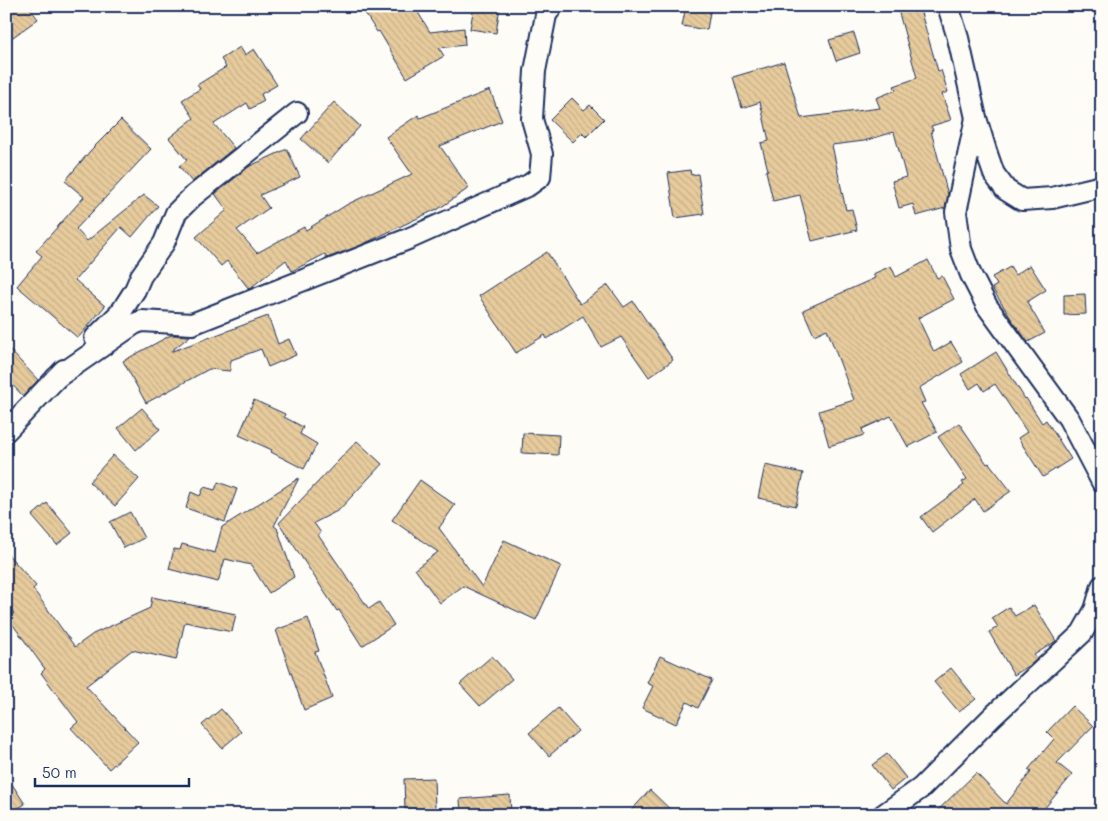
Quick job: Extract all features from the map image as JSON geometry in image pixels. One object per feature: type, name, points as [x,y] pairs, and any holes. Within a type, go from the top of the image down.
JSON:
[{"type":"street","points":[[56,378],[134,324],[142,321],[192,324],[408,240],[529,185],[540,177],[542,154],[532,119],[535,80],[546,15],[552,6]]},
{"type":"street","points":[[948,6],[958,38],[976,118],[994,174],[1006,190],[1022,200],[1052,198],[1102,186]]},
{"type":"street","points":[[6,431],[121,312],[135,290],[141,276],[164,243],[176,214],[192,197],[297,113]]},
{"type":"street","points":[[976,118],[956,212],[961,248],[971,275],[987,306],[1069,419],[1102,482]]},
{"type":"street","points":[[883,815],[921,788],[992,717],[1082,632],[1095,610],[1102,586]]},
{"type":"building","points":[[6,6],[28,6],[38,19],[6,42]]},
{"type":"building","points":[[360,6],[414,6],[430,32],[464,28],[465,45],[439,48],[444,56],[407,78],[379,31],[377,32]]},
{"type":"building","points":[[474,6],[500,6],[496,33],[470,29]]},
{"type":"building","points":[[686,6],[711,6],[707,30],[682,26]]},
{"type":"building","points":[[897,6],[919,6],[938,71],[941,70],[948,92],[942,94],[951,120],[931,126],[948,195],[945,208],[916,216],[913,204],[899,208],[892,181],[906,177],[894,132],[864,141],[832,145],[846,210],[852,209],[857,230],[812,241],[800,195],[773,201],[761,143],[769,141],[760,102],[742,108],[733,77],[784,62],[801,118],[880,108],[876,98],[896,90],[894,86],[917,78]]},
{"type":"building","points":[[854,33],[860,53],[836,61],[829,40]]},
{"type":"building","points":[[240,47],[245,55],[254,49],[277,85],[261,94],[264,101],[250,109],[247,103],[214,124],[234,148],[192,182],[179,166],[187,160],[169,138],[194,118],[182,100],[200,89],[197,85],[226,67],[221,59]]},
{"type":"building","points":[[490,90],[502,121],[440,146],[469,188],[437,210],[359,246],[327,258],[325,254],[292,271],[286,260],[249,289],[227,261],[221,266],[196,237],[227,210],[215,194],[250,166],[287,149],[300,177],[260,195],[269,208],[237,230],[257,253],[304,227],[306,230],[348,204],[412,174],[386,137],[418,115],[420,118]]},
{"type":"building","points":[[572,98],[584,110],[590,105],[604,119],[586,137],[582,133],[573,142],[550,120]]},
{"type":"building","points":[[334,102],[360,126],[328,163],[301,139]]},
{"type":"building","points":[[121,120],[151,149],[76,229],[87,241],[144,195],[158,206],[132,237],[121,227],[75,280],[105,306],[78,338],[17,286],[42,256],[36,251],[84,197],[65,181],[90,151]]},
{"type":"building","points":[[690,170],[691,175],[698,174],[704,214],[675,218],[668,173]]},
{"type":"building","points":[[547,252],[580,304],[608,285],[624,307],[633,301],[673,360],[649,377],[621,337],[601,347],[583,316],[547,339],[545,335],[516,353],[479,296]]},
{"type":"building","points":[[928,260],[937,278],[942,276],[954,299],[918,318],[934,352],[951,342],[963,362],[919,388],[925,402],[921,403],[937,432],[908,447],[891,416],[862,429],[864,435],[829,446],[819,411],[854,400],[827,329],[814,335],[803,310],[875,278],[873,274],[891,266],[896,277]]},
{"type":"building","points":[[1030,265],[1046,290],[1027,302],[1045,333],[1028,342],[992,288],[997,285],[992,277],[1010,267],[1015,275]]},
{"type":"building","points":[[1085,294],[1086,314],[1064,315],[1064,295]]},
{"type":"building","points":[[268,316],[278,344],[289,339],[296,355],[268,367],[261,349],[231,360],[230,371],[209,369],[146,403],[123,361],[171,335],[190,336],[170,352]]},
{"type":"building","points":[[6,346],[38,380],[23,396],[6,378]]},
{"type":"building","points":[[996,352],[1025,399],[1042,423],[1046,420],[1071,459],[1043,477],[1018,438],[1027,432],[995,384],[984,391],[979,383],[970,389],[961,374]]},
{"type":"building","points":[[254,400],[285,414],[284,417],[303,427],[300,434],[317,444],[304,469],[271,452],[272,450],[239,435]]},
{"type":"building","points":[[142,408],[160,429],[136,450],[118,428]]},
{"type":"building","points":[[959,423],[987,464],[989,463],[1011,491],[983,511],[975,499],[932,532],[921,517],[964,485],[962,482],[967,479],[938,437]]},
{"type":"building","points":[[523,433],[559,435],[558,455],[522,453]]},
{"type":"building","points":[[357,441],[382,464],[339,510],[314,523],[321,533],[318,535],[369,609],[379,602],[394,625],[362,646],[279,523]]},
{"type":"building","points":[[113,455],[139,479],[115,506],[89,482]]},
{"type":"building","points":[[765,465],[803,473],[796,506],[758,498]]},
{"type":"building","points":[[299,478],[274,526],[277,528],[294,577],[269,593],[251,565],[225,559],[218,582],[169,569],[174,549],[180,550],[182,544],[215,553],[222,527]]},
{"type":"building","points":[[420,480],[455,505],[439,528],[482,587],[504,540],[561,566],[536,620],[463,586],[440,603],[415,569],[438,552],[392,520]]},
{"type":"building","points":[[218,482],[237,489],[225,522],[186,508],[191,492],[200,496],[204,487],[215,490]]},
{"type":"building","points":[[47,503],[72,533],[57,545],[32,516]]},
{"type":"building","points":[[130,512],[144,538],[124,548],[110,522]]},
{"type":"building","points":[[6,552],[36,586],[33,589],[75,647],[93,634],[150,608],[152,597],[236,614],[232,632],[185,622],[176,660],[132,650],[86,686],[138,742],[109,769],[71,728],[78,722],[41,673],[45,669],[8,618],[14,613],[6,604]]},
{"type":"building","points":[[1034,605],[1056,641],[1034,655],[1037,659],[1014,675],[989,632],[998,627],[992,618],[1009,607],[1015,616]]},
{"type":"building","points":[[308,618],[319,651],[315,652],[332,698],[304,710],[276,630]]},
{"type":"building","points":[[492,656],[512,679],[480,706],[460,684]]},
{"type":"building","points":[[660,656],[712,680],[698,708],[687,702],[676,724],[642,708],[653,686],[647,683]]},
{"type":"building","points":[[951,668],[976,699],[959,712],[934,682]]},
{"type":"building","points":[[1072,706],[1093,726],[1057,763],[1072,775],[1039,815],[933,815],[976,773],[1006,804],[1031,772],[1028,770],[1054,739],[1047,732]]},
{"type":"building","points":[[558,708],[578,731],[549,756],[529,733]]},
{"type":"building","points":[[221,709],[241,732],[222,748],[202,725]]},
{"type":"building","points":[[887,754],[906,778],[891,790],[872,765]]},
{"type":"building","points":[[6,775],[25,804],[8,815],[6,815]]},
{"type":"building","points":[[434,778],[435,808],[405,809],[404,779]]},
{"type":"building","points":[[650,790],[676,815],[627,815]]},
{"type":"building","points":[[510,795],[511,815],[461,815],[460,799]]}]
